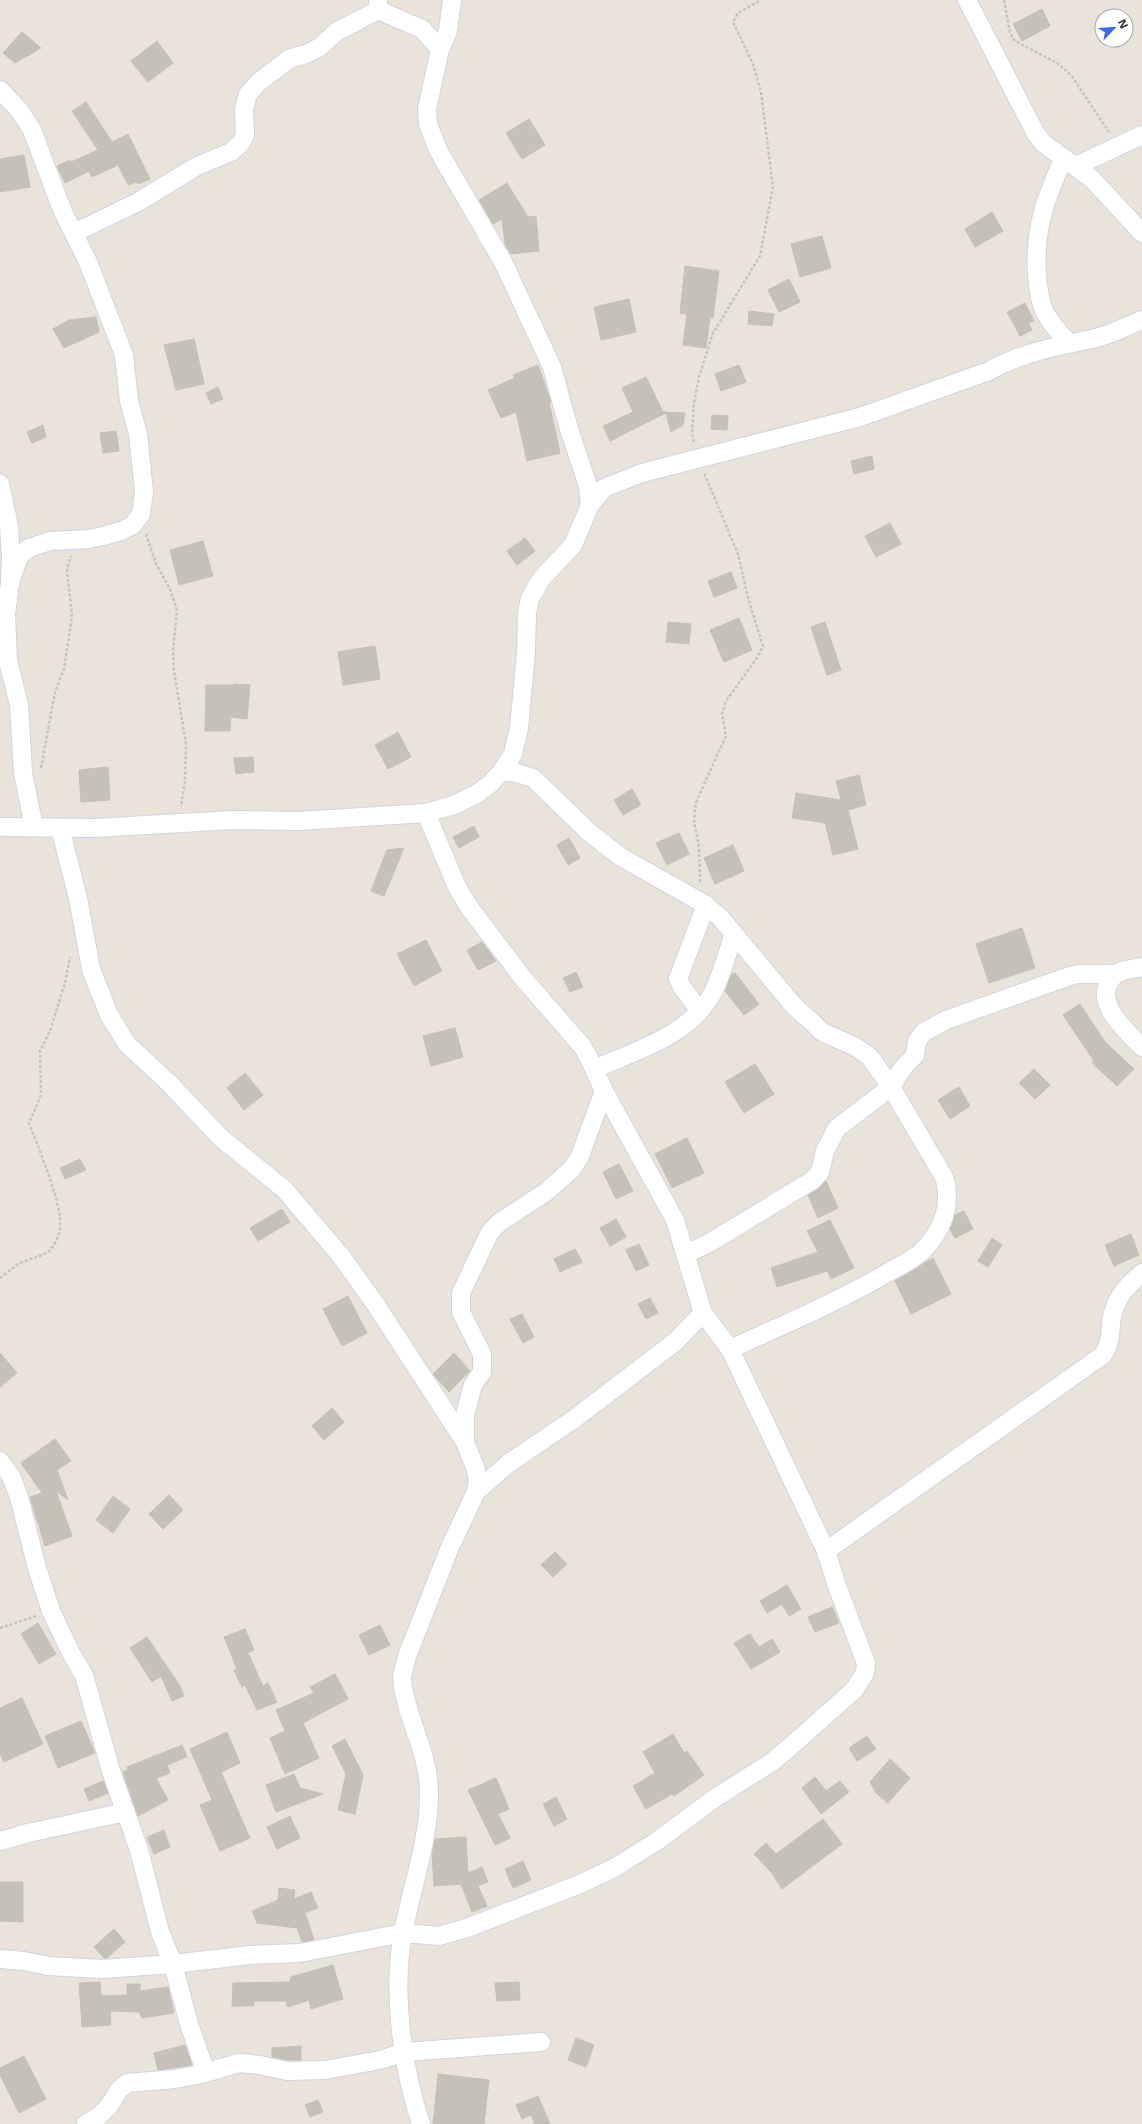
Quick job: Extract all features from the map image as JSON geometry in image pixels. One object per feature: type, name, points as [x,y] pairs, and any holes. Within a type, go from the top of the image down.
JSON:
[{"type":"street","points":[[452,0],[448,31],[440,49],[427,109],[428,124],[438,150],[503,262],[552,367],[569,429],[588,486],[590,505]]},
{"type":"street","points":[[967,0],[1036,134],[1043,143],[1092,179],[1142,233]]},
{"type":"street","points":[[74,233],[138,202],[197,166],[231,152],[241,143],[245,135],[244,110],[248,94],[259,82],[289,60],[320,47],[336,32],[378,5],[422,29],[440,49]]},
{"type":"street","points":[[0,90],[20,111],[32,130],[63,212],[88,262],[124,355],[129,401],[138,434],[144,504],[141,514],[133,525],[121,531],[82,539],[50,541],[29,548],[19,556],[10,583]]},
{"type":"street","points":[[1068,342],[1048,319],[1043,308],[1038,289],[1037,238],[1041,214],[1050,188],[1070,162],[1142,135]]},
{"type":"street","points":[[0,827],[60,828],[179,824],[233,820],[298,821],[426,813],[454,805],[475,795],[502,771],[513,754],[519,728],[526,653],[527,613],[530,598],[542,578],[573,545],[590,505],[604,488],[642,473],[698,460],[860,417],[989,371],[1007,361],[1068,342],[1098,337],[1142,320]]},
{"type":"street","points":[[0,484],[9,526],[10,583],[6,614],[8,661],[19,705],[23,773],[34,827]]},
{"type":"street","points":[[502,771],[517,773],[534,778],[591,834],[621,857],[702,903],[719,916],[794,1006],[822,1032],[864,1051],[870,1057],[891,1087],[945,1179],[948,1192],[948,1210],[940,1227],[926,1247],[914,1258],[859,1290],[730,1349]]},
{"type":"street","points":[[0,1959],[24,1961],[48,1966],[102,1969],[173,1964],[250,1955],[300,1953],[403,1934],[439,1936],[467,1928],[580,1884],[614,1868],[657,1841],[715,1798],[772,1762],[854,1690],[865,1673],[866,1663],[836,1583],[826,1551],[730,1349],[715,1327],[703,1314],[686,1254],[671,1214],[604,1091],[582,1046],[522,977],[468,907],[457,887],[426,813]]},
{"type":"street","points":[[60,828],[78,898],[91,969],[109,1015],[127,1044],[169,1083],[221,1138],[284,1189],[341,1256],[376,1305],[465,1442],[476,1470],[478,1480],[476,1492],[450,1547],[407,1656],[402,1677],[405,1699],[428,1769],[428,1822],[403,1934],[399,1981],[400,2012],[410,2085],[421,2124]]},
{"type":"street","points":[[699,1010],[678,980],[702,903]]},
{"type":"street","points":[[594,1069],[665,1038],[699,1010],[712,994],[734,934]]},
{"type":"street","points":[[686,1254],[709,1243],[813,1180],[820,1172],[825,1151],[837,1128],[891,1087],[902,1069],[915,1055],[919,1036],[935,1025],[1077,974],[1116,974],[1142,967]]},
{"type":"street","points":[[1116,974],[1107,992],[1108,1007],[1114,1017],[1142,1048]]},
{"type":"street","points":[[465,1442],[465,1415],[473,1385],[482,1372],[482,1354],[461,1312],[461,1293],[490,1232],[500,1222],[546,1192],[572,1169],[580,1156],[604,1091]]},
{"type":"street","points":[[826,1551],[1103,1356],[1112,1333],[1112,1314],[1117,1302],[1127,1286],[1142,1273]]},
{"type":"street","points":[[476,1492],[510,1463],[574,1419],[675,1342],[703,1314]]},
{"type":"street","points":[[0,1461],[10,1476],[19,1497],[37,1568],[51,1611],[84,1675],[111,1771],[126,1812],[146,1876],[160,1932],[173,1964],[189,2024],[203,2064],[201,2074]]},
{"type":"street","points":[[0,1841],[28,1833],[126,1812]]},
{"type":"street","points":[[86,2124],[99,2116],[109,2106],[119,2090],[127,2083],[175,2079],[201,2074],[239,2063],[260,2064],[287,2071],[325,2070],[380,2060],[405,2052],[541,2042]]},
{"type":"path","points":[[702,903],[700,856],[694,822],[696,802],[725,740],[726,734],[722,714],[726,701],[757,658],[763,646],[748,598],[738,554],[698,460],[692,434],[694,403],[699,377],[713,333],[760,256],[773,187],[761,92],[752,64],[733,22],[738,13],[761,0]]},
{"type":"path","points":[[1004,0],[1010,33],[1015,41],[1058,63],[1071,75],[1084,92],[1117,145]]},
{"type":"path","points":[[141,514],[156,564],[170,589],[177,610],[173,650],[174,671],[186,744],[185,781],[179,824]]},
{"type":"path","points":[[40,775],[55,692],[64,669],[72,616],[67,569],[72,552],[82,539]]},
{"type":"path","points":[[0,1278],[22,1262],[34,1259],[51,1249],[58,1238],[60,1214],[49,1177],[29,1123],[41,1094],[40,1051],[50,1031],[65,984],[71,956]]},
{"type":"path","points":[[0,1628],[51,1611]]},
{"type":"building","points":[[1042,9],[1050,26],[1022,41],[1013,24]]},
{"type":"building","points":[[22,32],[41,48],[15,63],[3,53]]},
{"type":"building","points":[[157,41],[173,63],[148,82],[131,61]]},
{"type":"building","points":[[86,102],[112,142],[128,134],[150,179],[138,184],[137,182],[128,185],[118,165],[92,177],[89,171],[65,183],[57,166],[70,160],[71,162],[98,150],[72,111]]},
{"type":"building","points":[[529,119],[545,145],[522,159],[506,133]]},
{"type":"building","points":[[24,155],[30,187],[0,192],[0,159]]},
{"type":"building","points":[[507,183],[528,217],[536,216],[539,251],[511,254],[505,244],[502,219],[493,224],[479,200]]},
{"type":"building","points":[[992,212],[1003,231],[975,247],[965,229]]},
{"type":"building","points":[[822,236],[831,268],[800,277],[791,244]]},
{"type":"building","points":[[685,266],[719,271],[713,318],[710,317],[706,348],[683,345],[687,314],[680,313]]},
{"type":"building","points":[[789,279],[800,302],[779,312],[768,290]]},
{"type":"building","points":[[629,299],[636,332],[601,340],[594,307]]},
{"type":"building","points":[[1025,303],[1034,321],[1028,323],[1032,330],[1020,336],[1007,312]]},
{"type":"building","points":[[749,311],[774,314],[772,326],[748,324]]},
{"type":"building","points":[[96,317],[99,332],[64,348],[53,329],[69,320]]},
{"type":"building","points":[[194,339],[204,384],[176,390],[164,345]]},
{"type":"building","points":[[538,365],[551,402],[549,402],[560,453],[527,461],[516,412],[501,418],[488,390],[515,378],[513,375]]},
{"type":"building","points":[[739,365],[746,382],[721,391],[715,374]]},
{"type":"building","points":[[646,377],[663,412],[685,413],[683,425],[671,432],[666,413],[610,441],[603,426],[633,412],[622,388]]},
{"type":"building","points":[[218,387],[223,399],[211,404],[206,393]]},
{"type":"building","points":[[712,415],[728,416],[727,430],[711,429]]},
{"type":"building","points":[[43,425],[46,437],[32,443],[27,432]]},
{"type":"building","points":[[116,431],[119,451],[103,453],[100,433]]},
{"type":"building","points":[[872,456],[874,469],[854,474],[851,461]]},
{"type":"building","points":[[890,523],[901,544],[876,557],[865,536]]},
{"type":"building","points":[[525,538],[535,551],[517,565],[507,551]]},
{"type":"building","points":[[203,541],[213,576],[179,585],[170,550]]},
{"type":"building","points":[[731,572],[737,588],[714,597],[708,581]]},
{"type":"building","points":[[739,618],[752,650],[724,662],[710,630]]},
{"type":"building","points":[[668,622],[691,624],[689,644],[666,642]]},
{"type":"building","points":[[825,622],[841,670],[827,675],[811,627]]},
{"type":"building","points":[[375,646],[380,679],[343,685],[338,652]]},
{"type":"building","points":[[206,685],[250,685],[247,719],[231,717],[230,731],[205,731]]},
{"type":"building","points":[[398,732],[411,757],[388,769],[375,745]]},
{"type":"building","points":[[253,757],[254,772],[236,774],[234,758]]},
{"type":"building","points":[[108,767],[110,800],[81,802],[79,770]]},
{"type":"building","points":[[859,775],[866,805],[848,810],[858,849],[833,855],[825,823],[792,818],[796,793],[841,800],[836,781]]},
{"type":"building","points":[[632,789],[641,805],[623,815],[614,800]]},
{"type":"building","points":[[474,826],[479,837],[459,848],[453,837]]},
{"type":"building","points":[[679,833],[689,854],[667,865],[656,843]]},
{"type":"building","points":[[569,838],[580,858],[568,865],[557,845]]},
{"type":"building","points":[[733,845],[744,871],[715,884],[704,858]]},
{"type":"building","points":[[404,848],[384,896],[371,891],[387,850]]},
{"type":"building","points":[[1022,928],[1035,968],[989,983],[976,944]]},
{"type":"building","points":[[426,940],[442,971],[414,986],[397,954]]},
{"type":"building","points":[[482,942],[496,961],[478,970],[467,950]]},
{"type":"building","points":[[576,972],[583,987],[570,992],[563,978]]},
{"type":"building","points":[[735,973],[759,1004],[744,1015],[725,991],[731,975]]},
{"type":"building","points":[[1080,1004],[1105,1042],[1134,1069],[1117,1086],[1092,1063],[1094,1061],[1063,1015]]},
{"type":"building","points":[[455,1028],[463,1057],[431,1066],[423,1036]]},
{"type":"building","points":[[755,1064],[774,1094],[744,1113],[725,1082]]},
{"type":"building","points":[[1034,1069],[1050,1085],[1035,1099],[1019,1083]]},
{"type":"building","points":[[245,1073],[263,1095],[244,1110],[227,1088]]},
{"type":"building","points":[[959,1087],[970,1106],[950,1119],[938,1100]]},
{"type":"building","points":[[687,1138],[704,1173],[672,1188],[655,1154]]},
{"type":"building","points":[[80,1159],[86,1170],[65,1179],[60,1168]]},
{"type":"building","points":[[619,1164],[633,1191],[616,1199],[603,1172]]},
{"type":"building","points":[[826,1181],[838,1208],[818,1218],[808,1195]]},
{"type":"building","points":[[282,1209],[290,1222],[258,1241],[250,1228]]},
{"type":"building","points":[[964,1211],[973,1229],[955,1238],[950,1229],[955,1215]]},
{"type":"building","points":[[616,1219],[626,1237],[610,1246],[600,1228]]},
{"type":"building","points":[[830,1220],[854,1268],[831,1279],[827,1271],[777,1287],[771,1268],[818,1252],[807,1231]]},
{"type":"building","points":[[1131,1234],[1139,1255],[1114,1266],[1105,1245]]},
{"type":"building","points":[[992,1238],[1002,1245],[988,1267],[978,1261]]},
{"type":"building","points":[[639,1244],[649,1265],[636,1271],[626,1250]]},
{"type":"building","points":[[575,1249],[582,1262],[560,1272],[554,1259]]},
{"type":"building","points":[[933,1258],[951,1294],[911,1314],[895,1281]]},
{"type":"building","points":[[348,1296],[367,1333],[342,1346],[323,1309]]},
{"type":"building","points":[[650,1298],[658,1313],[646,1319],[638,1304]]},
{"type":"building","points":[[522,1314],[534,1337],[523,1343],[510,1319]]},
{"type":"building","points":[[0,1353],[17,1373],[0,1387]]},
{"type":"building","points":[[454,1353],[470,1371],[449,1392],[433,1374]]},
{"type":"building","points":[[332,1408],[344,1422],[324,1440],[312,1426]]},
{"type":"building","points":[[55,1439],[71,1461],[57,1470],[68,1500],[56,1491],[72,1536],[45,1546],[30,1497],[42,1493],[21,1463]]},
{"type":"building","points":[[169,1495],[183,1510],[163,1529],[149,1514]]},
{"type":"building","points":[[113,1496],[130,1509],[113,1533],[96,1520]]},
{"type":"building","points":[[555,1552],[567,1564],[553,1577],[541,1565]]},
{"type":"building","points":[[787,1585],[801,1609],[789,1616],[782,1604],[767,1613],[760,1601]]},
{"type":"building","points":[[832,1607],[839,1623],[815,1632],[808,1617]]},
{"type":"building","points":[[38,1623],[56,1654],[39,1664],[21,1634]]},
{"type":"building","points":[[380,1625],[390,1645],[369,1655],[359,1635]]},
{"type":"building","points":[[245,1629],[254,1650],[248,1653],[263,1686],[268,1683],[277,1702],[257,1710],[245,1685],[242,1687],[234,1670],[237,1669],[224,1637]]},
{"type":"building","points":[[750,1634],[759,1647],[772,1639],[780,1652],[751,1669],[734,1643]]},
{"type":"building","points":[[147,1637],[180,1686],[184,1696],[172,1701],[161,1676],[152,1682],[130,1648]]},
{"type":"building","points":[[335,1674],[348,1699],[303,1723],[319,1758],[285,1774],[270,1738],[285,1731],[276,1710],[314,1693],[310,1687]]},
{"type":"building","points":[[22,1698],[43,1744],[4,1762],[0,1754],[0,1708]]},
{"type":"building","points":[[81,1721],[95,1753],[58,1768],[45,1736]]},
{"type":"building","points":[[227,1732],[240,1763],[221,1772],[250,1838],[220,1851],[200,1805],[212,1800],[190,1749]]},
{"type":"building","points":[[673,1734],[684,1753],[687,1751],[704,1775],[674,1796],[672,1794],[646,1809],[633,1786],[655,1773],[643,1752]]},
{"type":"building","points":[[867,1736],[876,1749],[857,1761],[849,1748]]},
{"type":"building","points":[[345,1739],[363,1775],[355,1814],[338,1810],[346,1774],[332,1746]]},
{"type":"building","points":[[182,1745],[187,1757],[167,1765],[170,1773],[156,1778],[168,1800],[138,1816],[123,1772],[128,1770],[127,1767]]},
{"type":"building","points":[[890,1759],[910,1778],[888,1803],[876,1793],[870,1782]]},
{"type":"building","points":[[294,1774],[300,1788],[323,1794],[276,1812],[266,1785]]},
{"type":"building","points":[[815,1777],[826,1791],[840,1781],[849,1792],[821,1814],[802,1788]]},
{"type":"building","points":[[496,1778],[509,1809],[498,1814],[510,1838],[495,1845],[468,1790]]},
{"type":"building","points":[[103,1781],[108,1793],[89,1801],[84,1789]]},
{"type":"building","points":[[556,1797],[567,1819],[554,1826],[543,1804]]},
{"type":"building","points":[[290,1816],[300,1838],[277,1849],[267,1827]]},
{"type":"building","points":[[823,1819],[842,1844],[782,1889],[771,1872],[754,1854],[766,1843],[776,1854]]},
{"type":"building","points":[[164,1830],[170,1847],[154,1854],[147,1837]]},
{"type":"building","points":[[466,1837],[468,1873],[482,1867],[488,1882],[478,1886],[487,1906],[472,1912],[461,1884],[434,1886],[432,1853],[435,1839]]},
{"type":"building","points":[[523,1861],[531,1880],[513,1888],[505,1869]]},
{"type":"building","points":[[0,1882],[23,1882],[23,1922],[0,1921]]},
{"type":"building","points":[[279,1888],[295,1890],[294,1899],[311,1892],[318,1908],[305,1913],[314,1940],[302,1942],[297,1928],[257,1923],[252,1911],[278,1900]]},
{"type":"building","points":[[114,1929],[125,1942],[107,1958],[104,1958],[94,1947]]},
{"type":"building","points":[[333,1965],[343,1999],[311,2009],[309,2000],[288,2007],[286,2001],[254,2001],[254,2006],[232,2006],[233,1983],[290,1982],[291,1977]]},
{"type":"building","points":[[100,1982],[101,1996],[127,1995],[127,1984],[140,1984],[140,1991],[168,1987],[174,2013],[142,2018],[139,2012],[110,2011],[111,2025],[82,2027],[79,1983]]},
{"type":"building","points":[[519,1982],[520,2000],[497,2001],[495,1983]]},
{"type":"building","points":[[576,2038],[594,2045],[586,2067],[568,2060]]},
{"type":"building","points":[[185,2045],[192,2065],[158,2070],[154,2053]]},
{"type":"building","points":[[301,2046],[301,2060],[288,2060],[272,2057],[272,2048]]},
{"type":"building","points":[[24,2056],[46,2099],[19,2113],[0,2075],[0,2068]]},
{"type":"building","points":[[438,2074],[489,2080],[484,2124],[433,2124]]},
{"type":"building","points":[[538,2096],[550,2124],[535,2124],[531,2115],[522,2119],[516,2105]]},
{"type":"building","points":[[318,2100],[323,2112],[310,2117],[305,2105]]}]
